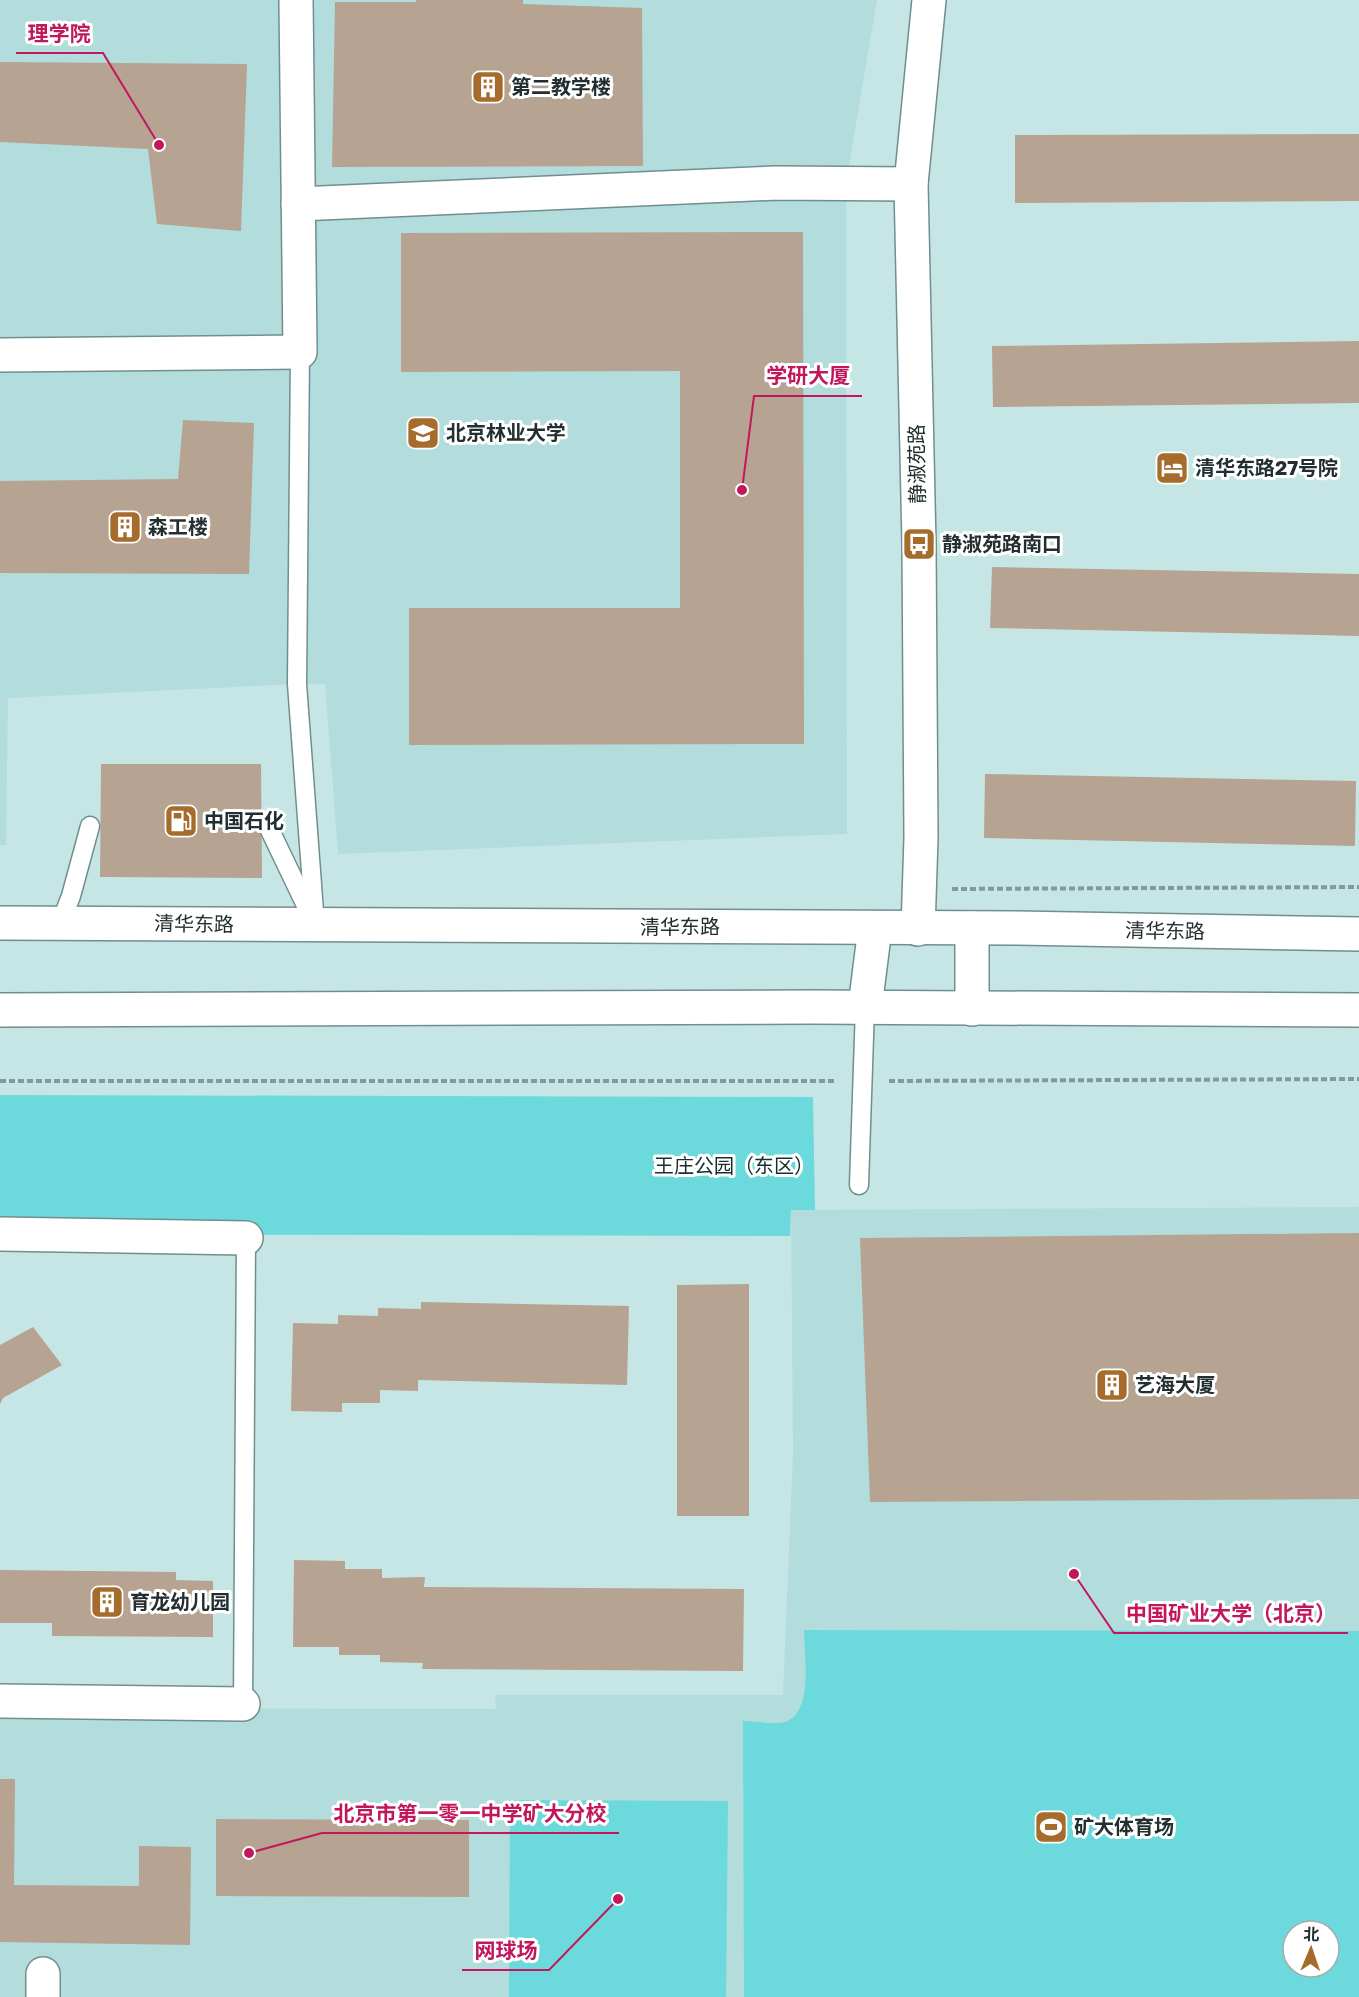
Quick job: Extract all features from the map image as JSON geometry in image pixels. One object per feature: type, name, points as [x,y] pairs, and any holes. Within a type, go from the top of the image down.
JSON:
[{"type":"main road","points":[[0,355],[300,352],[296,0]]},
{"type":"main road","name":"静淑苑路","points":[[918,929],[921,838],[919,555],[911,184],[929,0]]},
{"type":"main road","points":[[298,204],[776,183],[911,184]]},
{"type":"main road","name":"清华东路","points":[[0,923],[972,928],[1359,933]]},
{"type":"main road","points":[[866,1007],[875,928]]},
{"type":"main road","points":[[972,928],[972,1009]]},
{"type":"main road","points":[[0,1010],[866,1007],[1359,1010]]},
{"type":"main road","points":[[0,1234],[246,1238]]},
{"type":"main road","points":[[0,1701],[243,1704]]},
{"type":"lane","points":[[300,352],[297,684],[315,925]]},
{"type":"lane","points":[[267,824],[315,925]]},
{"type":"lane","points":[[61,922],[71,896],[90,826]]},
{"type":"lane","points":[[859,1185],[861,1082],[866,1007]]},
{"type":"lane","points":[[243,1704],[246,1238]]},
{"type":"path","points":[[0,1082],[861,1082],[1359,1079]]},
{"type":"shaded area","name":"北京林业大学","points":[[0,0],[877,0],[846,183],[847,834],[338,854],[325,684],[297,684],[8,698],[6,845],[0,845]]},
{"type":"shaded area","points":[[1359,1207],[1359,1997],[0,1997],[0,1708],[496,1709],[495,1695],[783,1695],[793,1453],[791,1210]]},
{"type":"green space","name":"王庄公园（东区）","points":[[0,1095],[813,1097],[815,1210],[791,1210],[790,1236],[0,1234]]},
{"type":"green space","name":"矿大体育场","points":[[804,1630],[1359,1631],[1359,1997],[744,1997],[743,1721],[781,1723],[794,1716],[804,1695],[806,1667]]},
{"type":"green space","points":[[510,1800],[728,1801],[726,1997],[509,1997]]},
{"type":"building","name":"第二教学楼","points":[[416,0],[523,0],[523,4],[642,8],[643,166],[332,167],[335,2],[416,2]]},
{"type":"building","points":[[0,62],[247,64],[241,231],[157,224],[148,149],[0,142]]},
{"type":"building","points":[[1359,134],[1359,201],[1015,203],[1015,135]]},
{"type":"building","points":[[803,232],[804,744],[409,745],[409,608],[680,608],[680,371],[401,372],[401,233]]},
{"type":"building","points":[[1359,341],[1359,403],[993,407],[992,346]]},
{"type":"building","name":"森工楼","points":[[183,420],[254,423],[249,574],[0,573],[0,481],[178,479]]},
{"type":"building","points":[[992,567],[1359,574],[1359,636],[990,628]]},
{"type":"building","name":"中国石化","points":[[101,764],[261,764],[262,878],[100,877]]},
{"type":"building","points":[[985,774],[1356,781],[1355,846],[984,838]]},
{"type":"building","name":"艺海大厦","points":[[1359,1233],[1359,1499],[870,1502],[860,1238]]},
{"type":"building","points":[[749,1284],[749,1516],[677,1516],[677,1285]]},
{"type":"building","points":[[421,1302],[629,1306],[627,1385],[418,1380],[418,1391],[380,1390],[380,1403],[342,1403],[342,1412],[291,1411],[293,1323],[338,1324],[338,1315],[378,1316],[378,1308],[421,1309]]},
{"type":"building","points":[[33,1327],[62,1365],[3,1398],[0,1404],[0,1345]]},
{"type":"building","points":[[294,1560],[345,1561],[345,1569],[382,1569],[382,1578],[425,1577],[424,1587],[744,1589],[743,1671],[422,1669],[423,1663],[380,1662],[380,1655],[339,1655],[339,1647],[293,1647]]},
{"type":"building","name":"育龙幼儿园","points":[[0,1570],[176,1572],[176,1580],[213,1581],[213,1637],[52,1636],[52,1623],[0,1623]]},
{"type":"building","points":[[0,1779],[15,1779],[14,1885],[139,1886],[139,1846],[191,1847],[190,1945],[0,1942]]},
{"type":"building","points":[[216,1819],[469,1820],[469,1897],[216,1896]]},
{"type":"place","name":"第二教学楼","points":[[488,87]]},
{"type":"place","name":"理学院","points":[[159,145]]},
{"type":"place","name":"北京林业大学","points":[[423,433]]},
{"type":"place","name":"清华东路27号院","points":[[1172,468]]},
{"type":"place","name":"学研大厦","points":[[742,490]]},
{"type":"place","name":"森工楼","points":[[125,527]]},
{"type":"place","name":"静淑苑路南口","points":[[919,544]]},
{"type":"place","name":"中国石化","points":[[181,821]]},
{"type":"place","name":"艺海大厦","points":[[1112,1385]]},
{"type":"place","name":"中国矿业大学（北京）","points":[[1074,1574]]},
{"type":"place","name":"育龙幼儿园","points":[[107,1602]]},
{"type":"place","name":"矿大体育场","points":[[1051,1827]]},
{"type":"place","name":"北京市第一零一中学矿大分校","points":[[249,1853]]},
{"type":"place","name":"网球场","points":[[618,1899]]}]
